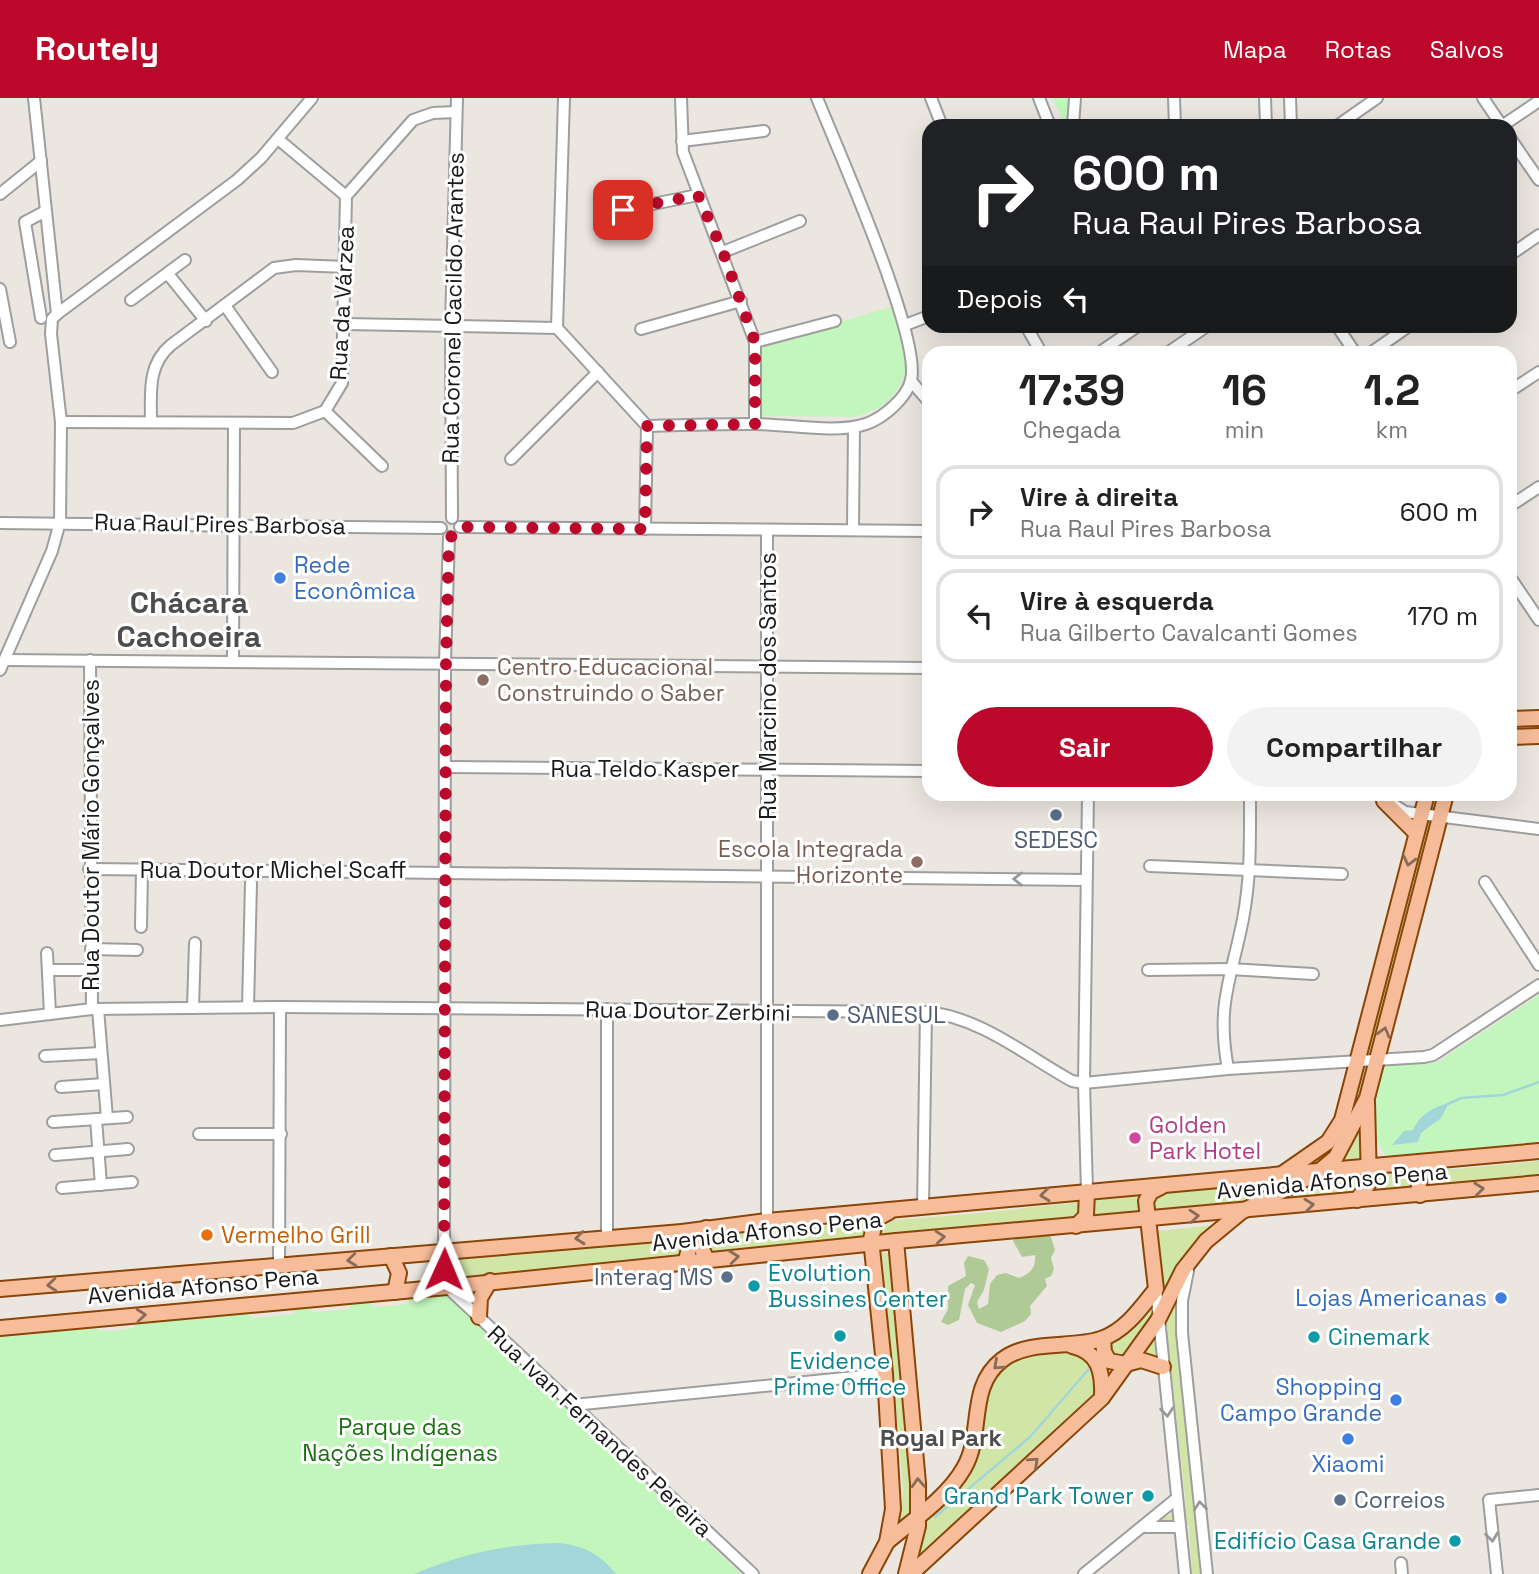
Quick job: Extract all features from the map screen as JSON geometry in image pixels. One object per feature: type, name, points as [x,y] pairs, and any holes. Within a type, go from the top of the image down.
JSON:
[{"type":"main road","points":[[1517,719],[1539,718]]},
{"type":"main road","points":[[1517,737],[1539,736]]},
{"type":"main road","points":[[1383,801],[1416,833]]},
{"type":"main road","points":[[1277,1176],[1328,1142],[1342,1120],[1425,801]]},
{"type":"main road","points":[[909,1574],[1102,1398],[1158,1320],[1191,1260],[1221,1227],[1241,1212],[1317,1173],[1344,1145],[1367,1098],[1444,801]]},
{"type":"main road","points":[[1357,1200],[1368,1188],[1370,1167],[1367,1098]]},
{"type":"main road","points":[[1368,1128],[1375,1150],[1399,1163]]},
{"type":"main road","name":"Avenida Afonso Pena","points":[[0,1289],[682,1231],[1087,1191],[1317,1173],[1539,1151]]},
{"type":"main road","points":[[1420,1195],[1417,1185],[1423,1171],[1433,1164],[1453,1158]]},
{"type":"main road","name":"Avenida Afonso Pena","points":[[0,1328],[447,1287],[872,1243],[1539,1184]]},
{"type":"main road","points":[[870,1574],[887,1542],[953,1484],[966,1465],[977,1405],[988,1374],[1014,1353],[1103,1339],[1121,1329],[1156,1289],[1146,1201],[1151,1192],[1162,1186]]},
{"type":"main road","points":[[1076,1226],[1086,1216],[1087,1191]]},
{"type":"main road","points":[[887,1542],[892,1494],[885,1374],[872,1243],[876,1219],[892,1210]]},
{"type":"main road","points":[[706,1228],[701,1247],[707,1260]]},
{"type":"main road","points":[[682,1231],[690,1246],[685,1263]]},
{"type":"main road","points":[[895,1241],[919,1514],[909,1574]]},
{"type":"main road","points":[[410,1254],[407,1272],[414,1290]]},
{"type":"main road","points":[[391,1256],[399,1273],[395,1292]]},
{"type":"main road","points":[[479,1317],[480,1298],[490,1281]]},
{"type":"main road","points":[[1103,1339],[1105,1356],[1114,1363],[1126,1364],[1141,1360],[1163,1367]]},
{"type":"main road","points":[[1069,1345],[1091,1353],[1096,1359],[1102,1377],[1102,1398]]},
{"type":"main road","points":[[885,1374],[900,1377],[909,1385]]},
{"type":"street","points":[[34,98],[57,314]]},
{"type":"street","points":[[312,98],[278,139],[237,180],[52,319],[51,334],[61,422],[60,522],[52,551],[2,665],[90,660],[922,668]]},
{"type":"street","name":"Rua Coronel Cacildo Arantes","points":[[452,518],[451,326],[457,98]]},
{"type":"street","points":[[564,98],[557,328],[647,426],[645,529]]},
{"type":"street","points":[[681,98],[682,141],[698,195],[723,252],[755,342],[755,424]]},
{"type":"street","points":[[817,98],[905,325],[911,381],[922,394]]},
{"type":"street","points":[[931,98],[939,119]]},
{"type":"street","points":[[1039,98],[1047,119]]},
{"type":"street","points":[[1074,119],[1075,98]]},
{"type":"street","points":[[1174,98],[1175,119]]},
{"type":"street","points":[[1265,98],[1266,119]]},
{"type":"street","points":[[1290,98],[1291,119]]},
{"type":"street","points":[[1347,119],[1377,98]]},
{"type":"street","points":[[1483,98],[1497,119]]},
{"type":"street","points":[[1512,119],[1539,100]]},
{"type":"street","name":"Rua da Várzea","points":[[61,422],[293,423],[326,411],[342,383],[346,197],[413,120],[433,113],[456,112]]},
{"type":"street","points":[[682,141],[764,131]]},
{"type":"street","points":[[278,139],[346,197]]},
{"type":"street","points":[[1517,148],[1539,180]]},
{"type":"street","points":[[0,194],[41,161]]},
{"type":"street","points":[[623,210],[698,195]]},
{"type":"street","points":[[41,318],[26,222],[46,211]]},
{"type":"street","points":[[723,252],[800,221]]},
{"type":"street","points":[[1517,250],[1539,235]]},
{"type":"street","points":[[131,300],[185,260]]},
{"type":"street","points":[[151,422],[151,384],[154,367],[161,354],[274,268],[296,265],[346,267]]},
{"type":"street","points":[[34,271],[52,266]]},
{"type":"street","points":[[168,274],[206,321]]},
{"type":"street","points":[[0,289],[10,342]]},
{"type":"street","points":[[641,329],[741,301]]},
{"type":"street","points":[[226,307],[272,372]]},
{"type":"street","points":[[905,325],[922,319]]},
{"type":"street","points":[[755,342],[835,321]]},
{"type":"street","points":[[345,324],[557,328]]},
{"type":"street","points":[[1178,346],[1197,333]]},
{"type":"street","points":[[1380,346],[1399,333]]},
{"type":"street","points":[[511,459],[598,372]]},
{"type":"street","points":[[1517,386],[1539,372]]},
{"type":"street","points":[[647,426],[755,424],[854,427],[880,417],[902,396],[911,381]]},
{"type":"street","points":[[326,411],[382,466]]},
{"type":"street","points":[[233,661],[234,423]]},
{"type":"street","points":[[853,530],[854,427]]},
{"type":"street","points":[[1517,501],[1539,487]]},
{"type":"street","points":[[447,1287],[444,1252],[446,662],[443,522],[452,518],[460,527],[922,531]]},
{"type":"street","name":"Rua Raul Pires Barbosa","points":[[0,523],[233,524],[445,532]]},
{"type":"street","points":[[445,532],[455,536],[460,527]]},
{"type":"street","name":"Rua Marcino dos Santos","points":[[767,530],[767,1221]]},
{"type":"street","points":[[1517,587],[1539,620]]},
{"type":"street","name":"Rua Doutor Mário Gonçalves","points":[[90,660],[91,970],[104,1084],[99,1152],[101,1185]]},
{"type":"street","name":"Rua Teldo Kasper","points":[[445,767],[922,771]]},
{"type":"street","points":[[1087,1191],[1084,1083],[1088,801]]},
{"type":"street","points":[[1228,1069],[1222,1012],[1243,919],[1249,871],[1250,801]]},
{"type":"street","points":[[1385,801],[1405,812],[1421,815],[1539,829]]},
{"type":"street","points":[[1150,866],[1342,874]]},
{"type":"street","name":"Rua Doutor Michel Scaff","points":[[89,869],[1086,880]]},
{"type":"street","points":[[141,927],[142,869]]},
{"type":"street","points":[[1485,882],[1539,965]]},
{"type":"street","points":[[248,1007],[251,883]]},
{"type":"street","points":[[193,1008],[195,943]]},
{"type":"street","points":[[91,949],[137,950]]},
{"type":"street","points":[[47,953],[50,1014]]},
{"type":"street","points":[[1148,970],[1230,969],[1313,974]]},
{"type":"street","points":[[48,970],[91,970]]},
{"type":"street","name":"Rua Doutor Zerbini","points":[[0,1020],[95,1009],[248,1007],[607,1009],[768,1013],[926,1012],[949,1015],[971,1023],[1072,1081],[1084,1083],[1228,1069],[1433,1055],[1539,985]]},
{"type":"street","points":[[279,1267],[280,1007]]},
{"type":"street","points":[[607,1009],[607,1236]]},
{"type":"street","points":[[923,1208],[926,1012]]},
{"type":"street","points":[[45,1056],[102,1053]]},
{"type":"street","points":[[61,1087],[104,1084]]},
{"type":"street","points":[[53,1122],[127,1117]]},
{"type":"street","points":[[199,1134],[281,1134]]},
{"type":"street","points":[[55,1155],[128,1149]]},
{"type":"street","points":[[62,1188],[132,1182]]},
{"type":"street","points":[[1191,1260],[1182,1301],[1187,1385],[1207,1574]]},
{"type":"street","name":"Rua Ivan Fernandes Pereira","points":[[447,1287],[753,1574]]},
{"type":"street","points":[[1156,1289],[1185,1574]]},
{"type":"street","points":[[573,1405],[885,1374]]},
{"type":"street","points":[[1165,1382],[1187,1385]]},
{"type":"street","points":[[1497,1574],[1489,1500],[1539,1495]]},
{"type":"street","points":[[1084,1574],[1176,1499]]},
{"type":"street","points":[[1143,1527],[1163,1524],[1180,1527]]},
{"type":"green space","points":[[1053,98],[1070,98],[1068,119],[1062,119]]},
{"type":"green space","points":[[890,307],[905,341],[906,358],[904,374],[888,401],[854,417],[759,416],[760,346]]},
{"type":"green space","points":[[1429,801],[1440,801],[1373,1059],[1366,1162],[1289,1172],[1311,1163],[1325,1152],[1355,1097]]},
{"type":"green space","points":[[1539,995],[1539,1145],[1397,1158],[1386,1155],[1375,1135],[1373,1123],[1376,1085],[1385,1064],[1436,1063]]},
{"type":"green space","points":[[1539,1161],[1539,1181],[712,1257],[706,1248],[712,1235],[970,1214],[1385,1170],[1456,1169]]},
{"type":"green space","points":[[1214,1225],[1178,1265],[1175,1300],[1200,1574],[1192,1574],[1189,1525],[1157,1522],[1186,1506],[1170,1360],[1138,1355],[1165,1312],[1158,1231]]},
{"type":"green space","points":[[1024,1234],[1033,1238],[1038,1234],[1050,1234],[1055,1250],[1051,1258],[1054,1269],[1051,1276],[1045,1279],[1047,1286],[1030,1306],[1031,1314],[1025,1321],[1001,1332],[977,1323],[968,1305],[975,1285],[971,1283],[965,1289],[959,1320],[948,1325],[941,1322],[948,1309],[948,1286],[966,1276],[964,1263],[968,1256],[984,1260],[989,1269],[984,1290],[977,1302],[979,1309],[988,1304],[990,1284],[997,1275],[1006,1273],[1019,1278],[1030,1272],[1034,1267],[1035,1255],[1022,1257],[1013,1241],[1017,1235]]},
{"type":"green space","points":[[680,1240],[680,1259],[457,1280],[455,1257],[461,1255]]},
{"type":"green space","points":[[893,1252],[915,1512],[901,1523],[903,1490],[882,1253]]},
{"type":"green space","name":"Parque das Nações Indígenas","points":[[447,1295],[741,1574],[0,1574],[0,1335],[89,1327],[116,1331],[133,1328],[139,1320],[246,1313],[253,1318],[295,1314],[291,1309],[306,1307],[313,1312],[351,1309],[347,1303],[368,1301],[375,1307],[409,1304],[408,1298]]},
{"type":"green space","points":[[1151,1307],[1154,1316],[1094,1400],[912,1566],[926,1514],[958,1488],[981,1405],[994,1375],[1010,1361],[1070,1351]]},
{"type":"water","points":[[1449,1103],[1441,1118],[1421,1133],[1418,1142],[1392,1145],[1404,1131],[1413,1130],[1427,1112]]},
{"type":"water","points":[[558,1543],[590,1552],[616,1574],[414,1574],[485,1551],[520,1545]]},
{"type":"waterway","points":[[1446,1105],[1461,1098],[1503,1095],[1539,1082]]},
{"type":"waterway","points":[[935,1517],[1030,1437],[1088,1370]]},
{"type":"place","name":"Rede Econômica","points":[[280,578]]},
{"type":"place","name":"Centro Educacional Construindo o Saber","points":[[483,680]]},
{"type":"place","name":"SEDESC","points":[[1056,815]]},
{"type":"place","name":"Escola Integrada Horizonte","points":[[917,862]]},
{"type":"place","name":"SANESUL","points":[[833,1015]]},
{"type":"place","name":"Golden Park Hotel","points":[[1135,1138]]},
{"type":"place","name":"Vermelho Grill","points":[[207,1235]]},
{"type":"place","name":"Interag MS","points":[[727,1277]]},
{"type":"place","name":"Evolution Bussines Center","points":[[754,1286]]},
{"type":"place","name":"Lojas Americanas","points":[[1501,1298]]},
{"type":"place","name":"Evidence Prime Office","points":[[840,1336]]},
{"type":"place","name":"Cinemark","points":[[1314,1337]]},
{"type":"place","name":"Shopping Campo Grande","points":[[1396,1400]]},
{"type":"place","name":"Xiaomi","points":[[1348,1439]]},
{"type":"place","name":"Grand Park Tower","points":[[1148,1496]]},
{"type":"place","name":"Correios","points":[[1340,1500]]},
{"type":"place","name":"Edifício Casa Grande","points":[[1455,1541]]},
{"type":"district","name":"Chácara Cachoeira","points":[[189,620]]},
{"type":"district","name":"Royal Park","points":[[941,1438]]},
{"type":"route","points":[[444,1269],[443,1008],[449,537],[458,534],[460,527],[645,529],[647,426],[755,424],[755,342],[723,252],[698,195],[623,210]]}]
